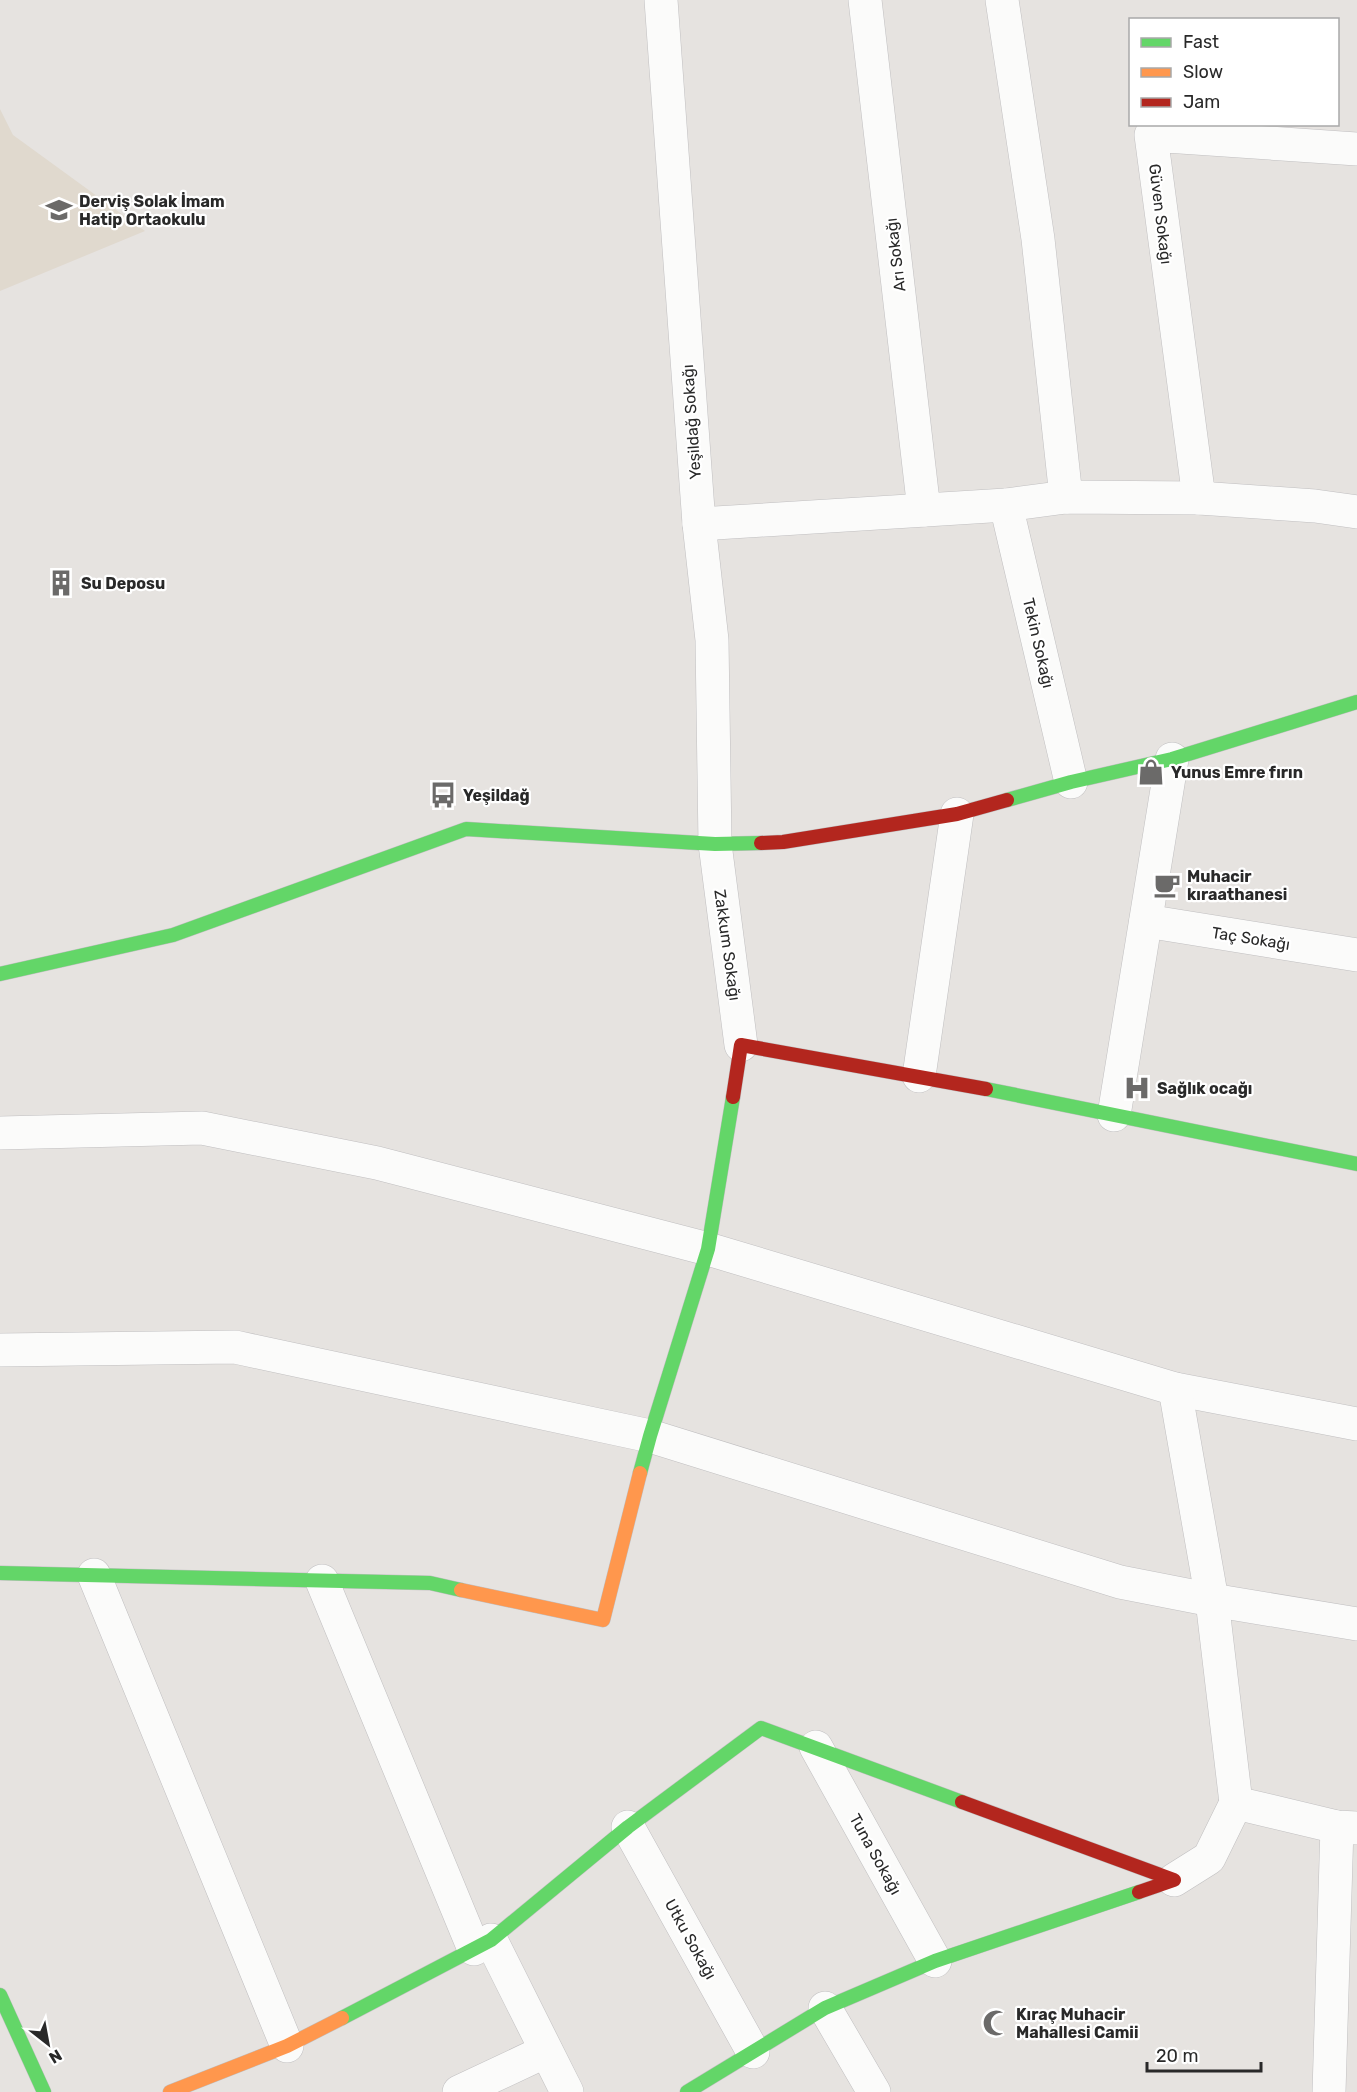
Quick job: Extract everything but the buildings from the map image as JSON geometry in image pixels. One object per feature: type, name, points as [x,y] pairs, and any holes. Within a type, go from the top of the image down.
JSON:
[{"type":"street","name":"Yeşildağ Sokağı","points":[[661,0],[699,524],[712,640],[715,844]]},
{"type":"street","name":"Arı Sokağı","points":[[865,0],[924,510]]},
{"type":"street","points":[[1002,0],[1038,239],[1066,498]]},
{"type":"street","name":"Güven Sokağı","points":[[1199,498],[1151,135],[1357,148]]},
{"type":"street","points":[[699,524],[1006,505],[1066,498],[1199,498],[1315,506],[1357,512]]},
{"type":"street","name":"Tekin Sokağı","points":[[1006,505],[1071,782]]},
{"type":"street","points":[[0,974],[173,935],[466,829],[715,844],[783,842],[957,814],[1071,782],[1172,759],[1357,702]]},
{"type":"street","points":[[1114,1115],[1172,759]]},
{"type":"street","points":[[919,1076],[957,814]]},
{"type":"street","name":"Zakkum Sokağı","points":[[715,844],[741,1045]]},
{"type":"street","name":"Taç Sokağı","points":[[1146,921],[1357,955]]},
{"type":"street","points":[[0,1573],[430,1583],[603,1620],[650,1436],[708,1249],[741,1045],[919,1076],[1357,1164]]},
{"type":"street","points":[[0,1133],[202,1128],[376,1163],[708,1249],[1175,1389],[1357,1424]]},
{"type":"street","points":[[0,1350],[235,1347],[650,1436],[1120,1582],[1357,1624]]},
{"type":"street","points":[[687,2092],[825,2008],[936,1961],[1174,1880],[1209,1858],[1236,1803],[1212,1600],[1175,1389]]},
{"type":"street","points":[[94,1575],[287,2046]]},
{"type":"street","points":[[322,1581],[482,1945],[546,2051],[567,2092]]},
{"type":"street","points":[[170,2092],[287,2046],[482,1945],[628,1827],[761,1728],[1174,1880]]},
{"type":"street","name":"Tuna Sokağı","points":[[816,1747],[936,1961]]},
{"type":"street","points":[[1236,1803],[1347,1827],[1329,2092]]},
{"type":"street","name":"Utku Sokağı","points":[[628,1827],[753,2052]]},
{"type":"street","points":[[0,1995],[44,2092]]},
{"type":"street","points":[[825,2008],[874,2092]]},
{"type":"street","points":[[459,2092],[546,2051]]},
{"type":"shaded area","name":"Derviş Solak İmam Hatip Ortaokulu","points":[[0,109],[13,135],[145,231],[0,291]]},
{"type":"traffic: fast","points":[[1007,800],[1071,782],[1172,759],[1357,702]]},
{"type":"traffic: fast","points":[[0,974],[173,935],[466,829],[715,844],[761,843]]},
{"type":"traffic: fast","points":[[986,1089],[1357,1164]]},
{"type":"traffic: fast","points":[[640,1473],[708,1249],[733,1097]]},
{"type":"traffic: fast","points":[[0,1573],[430,1583],[461,1590]]},
{"type":"traffic: fast","points":[[342,2018],[491,1940],[628,1827],[761,1728],[962,1802]]},
{"type":"traffic: fast","points":[[687,2092],[825,2008],[935,1961],[1139,1892]]},
{"type":"traffic: fast","points":[[0,1995],[44,2092]]},
{"type":"traffic: slow","points":[[461,1590],[603,1620],[640,1473]]},
{"type":"traffic: slow","points":[[170,2092],[287,2046],[342,2018]]},
{"type":"traffic: jam","points":[[761,843],[783,842],[957,814],[1007,800]]},
{"type":"traffic: jam","points":[[733,1097],[741,1045],[986,1089]]},
{"type":"traffic: jam","points":[[962,1802],[1174,1880],[1139,1892]]},
{"type":"place","name":"Derviş Solak İmam Hatip Ortaokulu","points":[[59,210]]},
{"type":"place","name":"Su Deposu","points":[[61,583]]},
{"type":"place","name":"Yunus Emre fırın","points":[[1151,772]]},
{"type":"place","name":"Yeşildağ","points":[[443,795]]},
{"type":"place","name":"Muhacir kıraathanesi","points":[[1167,885]]},
{"type":"place","name":"Sağlık ocağı","points":[[1137,1088]]},
{"type":"place","name":"Kıraç Muhacir Mahallesi Camii","points":[[996,2023]]}]
